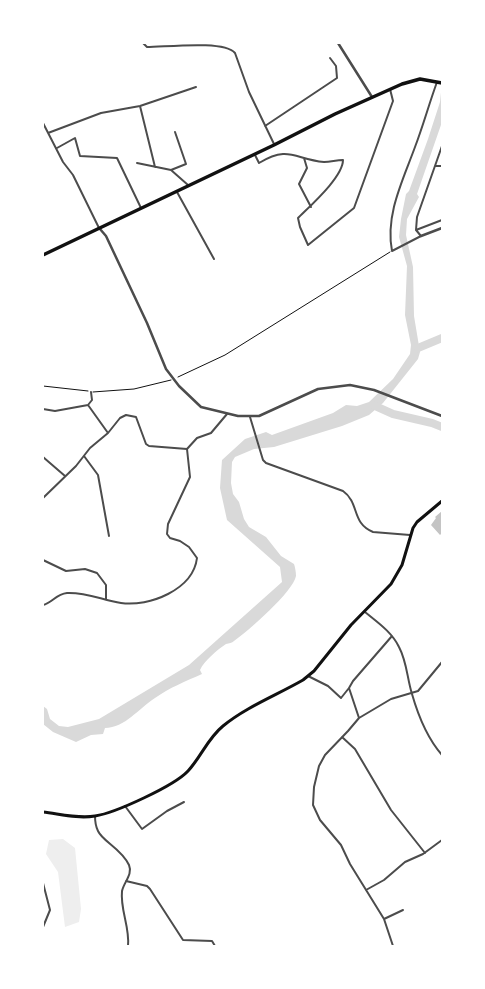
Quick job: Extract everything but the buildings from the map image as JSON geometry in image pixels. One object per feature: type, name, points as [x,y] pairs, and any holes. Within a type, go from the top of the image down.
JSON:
[{"type":"highway","points":[[43,255],[390,89],[412,80],[427,79],[439,82]]},
{"type":"main road","points":[[43,812],[78,816],[94,816],[168,786],[182,777],[192,767],[211,738],[223,726],[308,676],[364,611],[385,591],[398,574],[410,535],[417,522],[442,501]]},
{"type":"street","points":[[143,43],[147,47],[216,45],[232,49],[274,145]]},
{"type":"street","points":[[338,43],[372,97]]},
{"type":"street","points":[[265,126],[337,78],[336,66],[330,58]]},
{"type":"street","points":[[439,82],[396,197],[390,233],[392,251],[420,236],[442,228]]},
{"type":"street","points":[[48,133],[101,113],[140,106],[196,87]]},
{"type":"street","points":[[255,154],[259,163],[276,154],[288,153],[326,162],[343,160],[326,191],[298,218],[308,245],[354,208],[393,101],[390,89]]},
{"type":"street","points":[[140,106],[155,167]]},
{"type":"street","points":[[43,124],[57,148],[63,162],[73,175],[100,229],[106,236],[147,323],[166,369],[173,379],[201,407],[227,414],[250,417],[269,412],[318,389],[337,386],[359,386],[442,416]]},
{"type":"street","points":[[171,170],[186,164],[175,132]]},
{"type":"street","points":[[57,148],[75,138],[80,156],[117,158],[141,208]]},
{"type":"street","points":[[420,236],[416,230],[417,217],[442,146]]},
{"type":"street","points":[[304,158],[307,168],[299,184],[311,207]]},
{"type":"street","points":[[137,163],[171,170],[188,185]]},
{"type":"street","points":[[436,166],[442,166]]},
{"type":"street","points":[[176,191],[214,259]]},
{"type":"street","points":[[416,230],[442,220]]},
{"type":"street","points":[[43,409],[55,411],[88,406],[92,400],[91,392]]},
{"type":"street","points":[[88,406],[108,433]]},
{"type":"street","points":[[43,498],[90,448],[108,433],[120,418],[126,415],[136,417],[146,444],[149,446],[187,448],[197,438],[211,433],[227,414]]},
{"type":"street","points":[[250,417],[263,460],[266,463],[343,491],[351,498],[358,518],[367,529],[373,532],[410,535]]},
{"type":"street","points":[[43,605],[47,604],[58,594],[66,593],[84,593],[121,603],[141,603],[179,588],[190,576],[196,565],[197,558],[189,547],[180,541],[170,538],[167,534],[168,524],[190,477],[187,448]]},
{"type":"street","points":[[84,456],[98,475],[109,536]]},
{"type":"street","points":[[43,457],[65,476]]},
{"type":"street","points":[[43,560],[66,571],[85,569],[97,573],[106,585],[106,599]]},
{"type":"street","points":[[364,611],[392,636],[404,657],[412,694],[427,732],[442,754]]},
{"type":"street","points":[[308,676],[328,686],[342,698],[352,681],[392,636]]},
{"type":"street","points":[[393,946],[384,919],[341,845],[320,820],[313,805],[314,787],[319,766],[325,755],[359,718],[391,699],[418,691],[442,662]]},
{"type":"street","points":[[349,688],[359,718]]},
{"type":"street","points":[[342,737],[355,749],[391,810],[425,852]]},
{"type":"street","points":[[124,805],[142,829],[167,811],[184,802]]},
{"type":"street","points":[[94,816],[100,834],[121,852],[129,866],[130,873],[122,890],[122,902],[129,936],[128,946]]},
{"type":"street","points":[[366,890],[384,880],[405,862],[425,852],[442,840]]},
{"type":"street","points":[[126,881],[147,886],[150,889],[183,940],[212,941],[215,946]]},
{"type":"street","points":[[43,882],[50,910],[43,927]]},
{"type":"street","points":[[384,919],[404,910]]},
{"type":"path","points":[[43,386],[91,392],[134,389],[173,379],[201,368],[230,353],[392,251]]},
{"type":"shaded area","points":[[442,83],[442,122],[417,194],[419,197],[407,219],[406,235],[413,267],[414,316],[420,352],[418,359],[383,403],[369,415],[342,426],[274,447],[254,449],[235,457],[232,462],[231,483],[233,494],[239,502],[244,519],[249,527],[266,537],[281,556],[294,564],[296,576],[293,583],[279,601],[249,629],[233,642],[226,644],[219,649],[204,663],[200,670],[202,674],[160,694],[132,717],[119,725],[105,728],[103,734],[91,735],[76,742],[53,732],[43,724],[43,706],[47,709],[50,719],[59,726],[68,727],[99,719],[189,665],[282,582],[280,567],[227,520],[220,488],[222,460],[245,439],[266,432],[272,435],[333,413],[346,405],[357,406],[369,402],[393,379],[410,354],[411,345],[405,315],[407,266],[399,237],[401,219],[406,194],[409,191],[440,102]]},
{"type":"shaded area","points":[[63,839],[75,848],[81,909],[79,922],[65,927],[58,872],[46,854],[49,840]]},
{"type":"waterway","points":[[418,348],[442,338]]},
{"type":"waterway","points":[[373,405],[393,414],[432,423],[442,427]]}]
